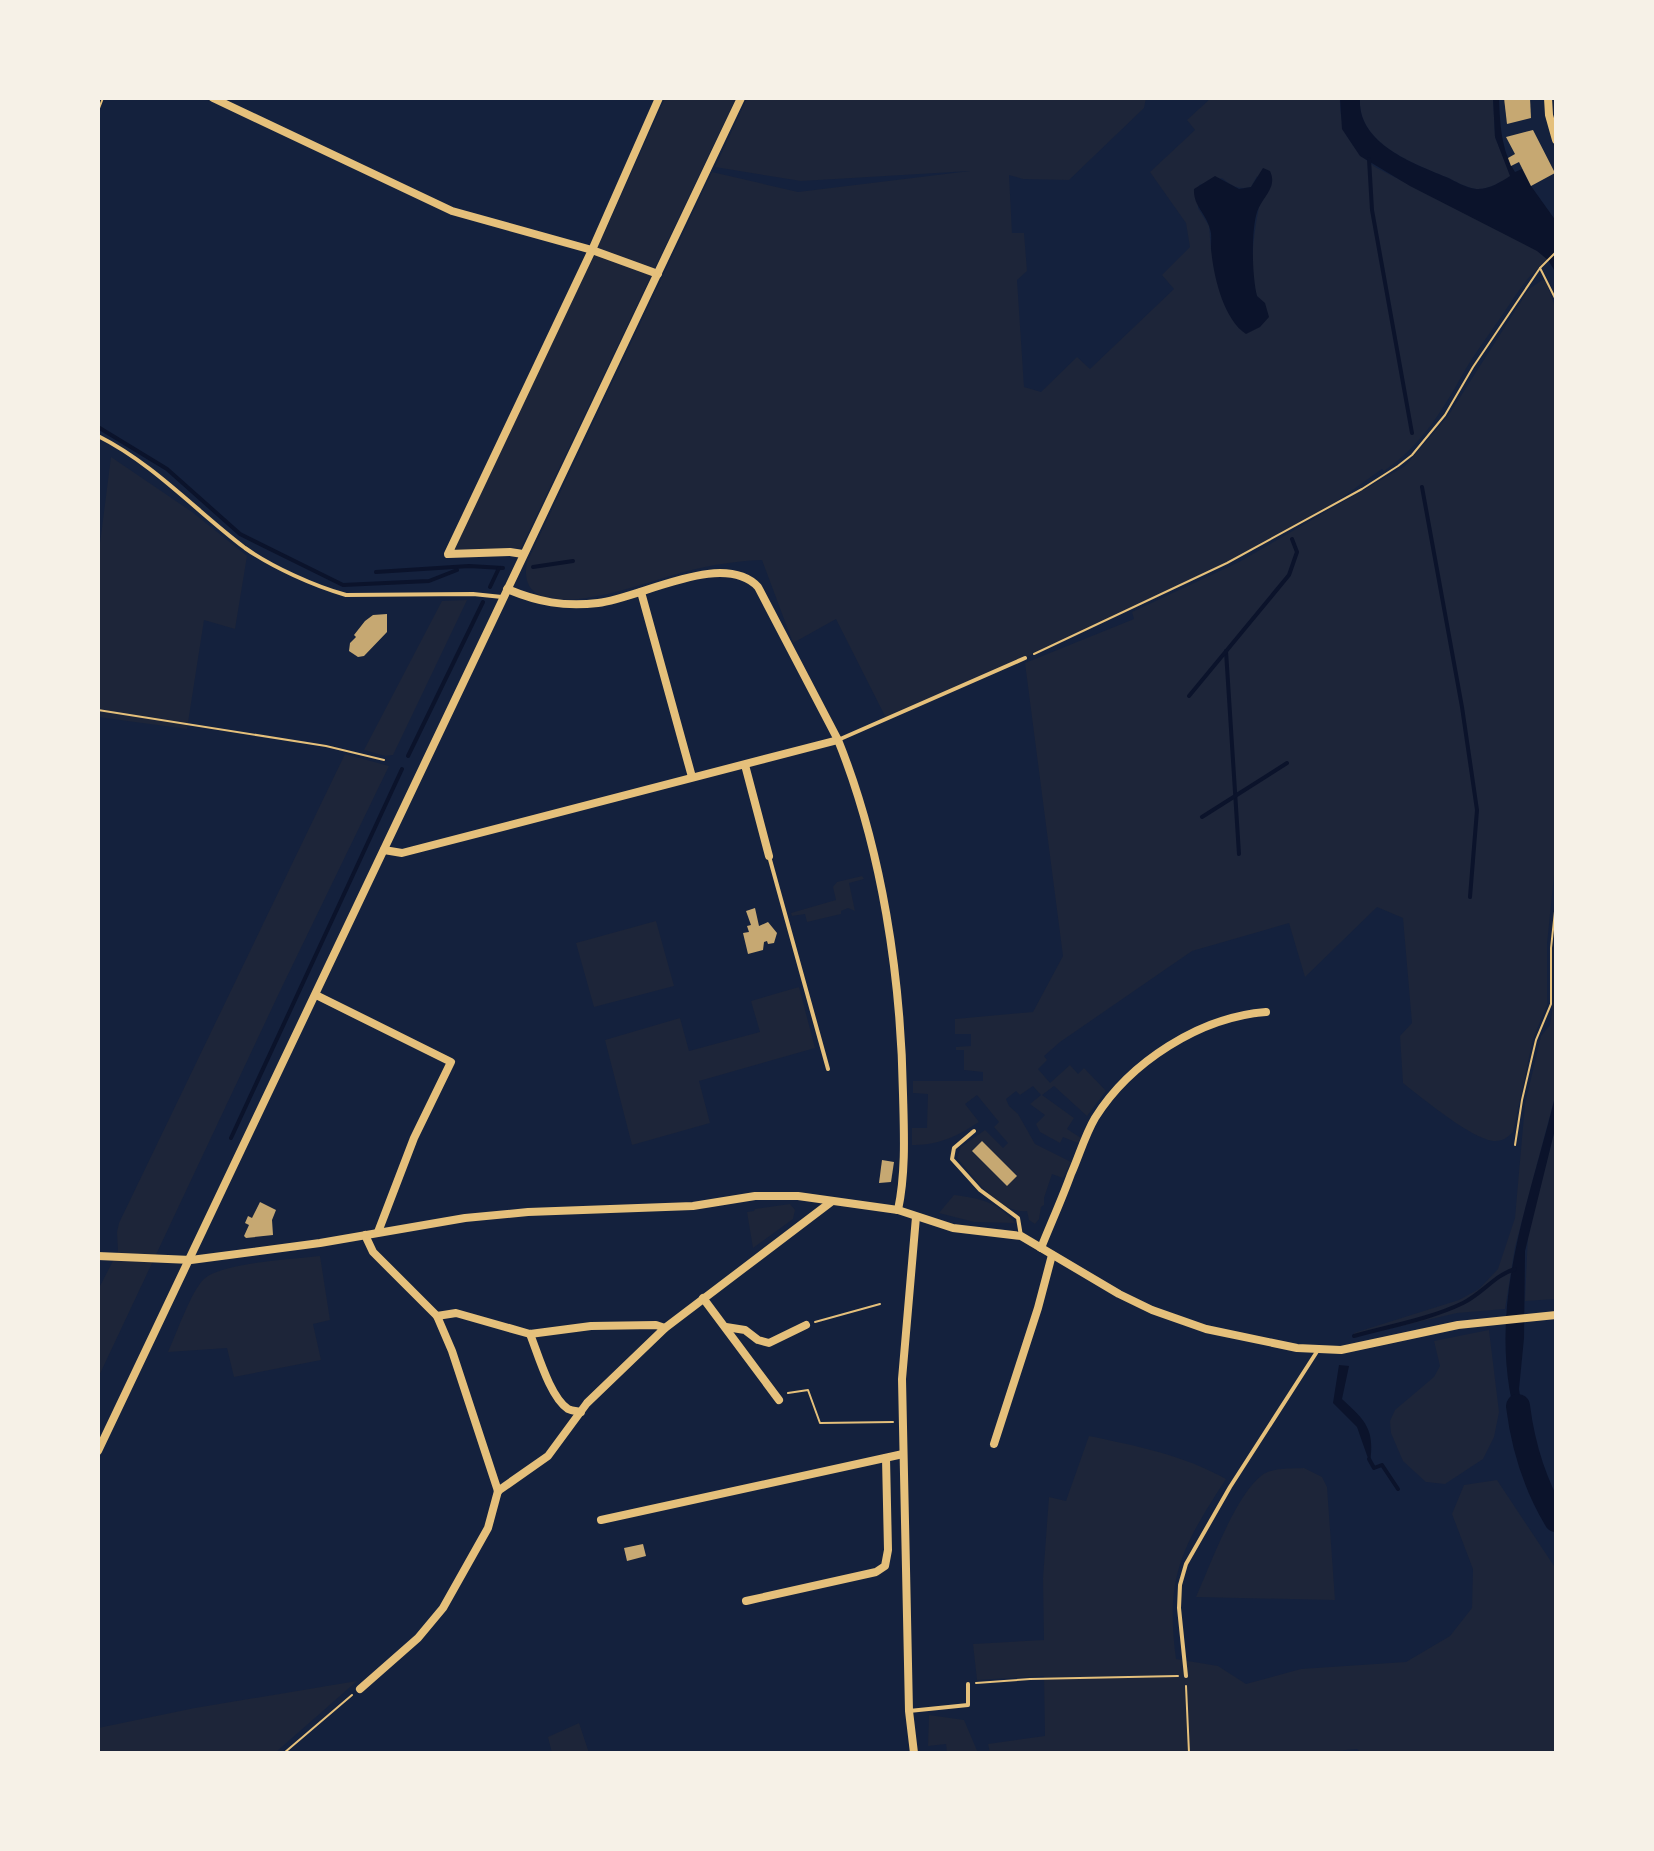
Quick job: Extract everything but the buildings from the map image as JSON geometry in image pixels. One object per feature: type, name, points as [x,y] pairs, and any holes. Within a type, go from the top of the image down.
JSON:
[{"type":"street","points":[[213,98],[452,211],[592,250],[658,274]]},
{"type":"street","points":[[523,554],[448,554],[592,250],[659,98]]},
{"type":"street","points":[[98,1451],[741,98]]},
{"type":"street","points":[[1548,98],[1556,140]]},
{"type":"street","points":[[505,593],[536,601],[574,605],[601,603],[697,577],[729,572],[753,582],[768,602],[838,740],[854,785],[877,872],[895,975],[902,1041],[904,1130],[898,1210]]},
{"type":"street","points":[[641,592],[692,777]]},
{"type":"street","points":[[384,850],[402,853],[838,740]]},
{"type":"street","points":[[745,765],[769,856]]},
{"type":"street","points":[[316,995],[451,1062],[414,1138],[378,1232]]},
{"type":"street","points":[[1041,1248],[1093,1121],[1111,1097],[1144,1065],[1179,1039],[1242,1014],[1266,1012]]},
{"type":"street","points":[[98,1256],[191,1260],[465,1218],[528,1212],[693,1206],[755,1196],[816,1197],[831,1202],[898,1210],[953,1228],[1021,1236],[1152,1310],[1206,1329],[1264,1342],[1318,1350],[1373,1345],[1433,1330],[1556,1315]]},
{"type":"street","points":[[498,1491],[548,1456],[587,1403],[665,1328],[831,1202]]},
{"type":"street","points":[[914,1753],[909,1711],[902,1379],[916,1217]]},
{"type":"street","points":[[360,1689],[418,1638],[443,1608],[488,1528],[498,1491],[452,1351],[437,1316],[373,1252],[365,1235]]},
{"type":"street","points":[[994,1444],[1052,1255]]},
{"type":"street","points":[[703,1298],[777,1398]]},
{"type":"street","points":[[437,1316],[456,1313],[530,1334],[591,1326],[656,1325],[665,1328]]},
{"type":"street","points":[[726,1327],[745,1330],[758,1340],[769,1343],[806,1325]]},
{"type":"street","points":[[530,1334],[557,1396],[568,1409],[581,1412]]},
{"type":"street","points":[[601,1520],[903,1454]]},
{"type":"street","points":[[746,1601],[876,1572],[885,1566],[888,1550],[886,1458]]},
{"type":"lane","points":[[98,436],[160,476],[249,551],[326,590],[346,595],[505,593]]},
{"type":"lane","points":[[838,740],[1025,658]]},
{"type":"lane","points":[[769,856],[828,1069]]},
{"type":"lane","points":[[974,1131],[954,1148],[952,1159],[980,1190],[1018,1218],[1021,1236]]},
{"type":"lane","points":[[1186,1676],[1179,1608],[1180,1585],[1186,1564],[1230,1487],[1318,1350]]},
{"type":"lane","points":[[909,1711],[968,1705],[968,1684]]},
{"type":"path","points":[[98,111],[103,98]]},
{"type":"path","points":[[1025,658],[1227,563],[1398,466],[1418,449],[1445,415],[1473,367],[1540,268],[1556,252]]},
{"type":"path","points":[[1540,268],[1556,300]]},
{"type":"path","points":[[98,710],[336,748],[384,760]]},
{"type":"path","points":[[1515,1145],[1536,1040],[1551,1004],[1551,948],[1556,902]]},
{"type":"path","points":[[806,1325],[880,1304]]},
{"type":"path","points":[[777,1398],[808,1390],[820,1423],[902,1422]]},
{"type":"path","points":[[968,1684],[1030,1679],[1186,1676],[1189,1753]]},
{"type":"path","points":[[284,1753],[360,1689]]},
{"type":"shaded area","points":[[665,98],[736,98],[521,548],[452,551],[598,247]]},
{"type":"shaded area","points":[[747,98],[1146,98],[1144,108],[1069,180],[1023,179],[1009,175],[1012,233],[1024,233],[1027,271],[1017,280],[1024,387],[1041,392],[1077,357],[1090,369],[1174,289],[1162,275],[1190,247],[1186,223],[1150,172],[1195,130],[1187,120],[1211,98],[1340,98],[1348,137],[1359,153],[1375,167],[1538,251],[1548,260],[1519,290],[1430,426],[1409,450],[1384,471],[1382,469],[1333,504],[1227,563],[887,720],[836,619],[793,643],[762,560],[704,567],[582,599],[558,600],[539,595],[528,583],[527,562],[712,172],[798,192],[970,171],[801,181],[715,167]],"holes":[[[1257,176],[1259,203],[1252,267],[1259,300],[1227,308],[1211,249],[1209,226],[1198,208],[1199,185],[1222,178],[1235,187],[1246,188],[1251,187]]]},
{"type":"shaded area","points":[[1340,98],[1360,98],[1361,114],[1367,127],[1389,149],[1464,186],[1481,189],[1510,176],[1495,137],[1493,98],[1499,98],[1502,136],[1510,163],[1515,172],[1522,169],[1556,221],[1556,273],[1548,260],[1537,251],[1410,186],[1360,156],[1342,129]]},
{"type":"shaded area","points":[[1360,98],[1493,98],[1495,137],[1511,176],[1490,187],[1476,189],[1403,158],[1377,139],[1367,127],[1361,114]]},
{"type":"shaded area","points":[[1263,168],[1270,171],[1272,182],[1255,220],[1253,266],[1257,296],[1265,303],[1269,317],[1260,327],[1246,334],[1225,307],[1212,259],[1211,231],[1194,189],[1215,176],[1239,189],[1251,187]]},
{"type":"shaded area","points":[[1542,280],[1546,281],[1556,310],[1556,856],[1547,944],[1547,1005],[1533,1039],[1513,1132],[1496,1141],[1475,1134],[1448,1118],[1403,1083],[1400,1036],[1412,1023],[1403,918],[1377,907],[1305,977],[1289,923],[1192,951],[1044,1056],[1047,1060],[1038,1069],[1050,1083],[1070,1065],[1078,1074],[1084,1068],[1106,1091],[1087,1116],[1054,1086],[1042,1095],[1074,1118],[1067,1129],[1081,1138],[1078,1143],[1063,1137],[1060,1143],[1040,1132],[1036,1124],[1045,1115],[1030,1104],[1041,1095],[1033,1086],[1020,1095],[1016,1091],[1006,1099],[1035,1144],[1071,1162],[1063,1178],[1052,1174],[1044,1205],[1035,1224],[1029,1220],[1027,1211],[1007,1207],[997,1201],[957,1158],[961,1147],[985,1130],[1003,1148],[1008,1143],[994,1127],[999,1122],[977,1095],[965,1104],[979,1122],[947,1139],[912,1145],[912,1128],[927,1128],[928,1094],[913,1093],[913,1081],[983,1081],[983,1072],[964,1070],[964,1050],[956,1050],[956,1047],[971,1046],[971,1034],[955,1034],[955,1019],[1033,1012],[1063,956],[1025,663],[1134,619],[1132,612],[1239,562],[1405,466],[1448,416],[1529,289]],"holes":[[[982,1141],[1017,1175],[1007,1186],[972,1152]]]},
{"type":"shaded area","points":[[111,457],[192,512],[247,556],[235,629],[204,620],[187,729],[98,717],[98,559]]},
{"type":"shaded area","points":[[467,600],[393,755],[364,750],[442,601]]},
{"type":"shaded area","points":[[345,754],[389,766],[98,1378],[98,1290],[118,1251],[119,1223]]},
{"type":"shaded area","points":[[862,876],[864,879],[849,883],[855,911],[848,908],[841,914],[807,922],[805,914],[792,916],[791,913],[836,900],[833,887],[837,882]]},
{"type":"shaded area","points":[[656,921],[674,986],[594,1007],[576,943]]},
{"type":"shaded area","points":[[1556,932],[1556,1093],[1515,1247],[1505,1309],[1457,1313],[1354,1337],[1354,1333],[1459,1300],[1479,1289],[1498,1269],[1515,1218],[1525,1104],[1541,1036],[1550,1025]]},
{"type":"shaded area","points":[[799,987],[815,1048],[699,1081],[710,1123],[632,1145],[605,1040],[680,1018],[689,1051],[760,1032],[751,1001]]},
{"type":"shaded area","points":[[1556,1093],[1556,1125],[1525,1251],[1524,1338],[1519,1389],[1524,1424],[1522,1438],[1510,1393],[1506,1350],[1507,1307],[1522,1221]]},
{"type":"shaded area","points":[[1556,1125],[1556,1299],[1525,1301],[1528,1234]]},
{"type":"shaded area","points":[[954,1195],[988,1202],[1015,1223],[974,1222],[939,1213]]},
{"type":"shaded area","points":[[790,1204],[795,1210],[793,1219],[753,1248],[747,1212]]},
{"type":"shaded area","points":[[320,1256],[330,1320],[313,1324],[321,1360],[234,1377],[227,1348],[168,1352],[189,1303],[204,1279],[241,1265]]},
{"type":"shaded area","points":[[1489,1330],[1499,1412],[1494,1437],[1483,1459],[1445,1484],[1426,1482],[1403,1461],[1391,1433],[1390,1421],[1395,1410],[1434,1377],[1440,1366],[1434,1341]]},
{"type":"shaded area","points":[[1339,1365],[1349,1366],[1342,1399],[1367,1427],[1371,1442],[1370,1464],[1357,1427],[1333,1403]]},
{"type":"shaded area","points":[[1089,1436],[1176,1457],[1226,1479],[1198,1524],[1180,1563],[1175,1584],[1173,1630],[1176,1659],[1218,1666],[1246,1684],[1301,1669],[1406,1662],[1450,1636],[1472,1608],[1473,1569],[1452,1514],[1464,1485],[1497,1480],[1556,1569],[1556,1753],[1362,1753],[1357,1749],[1314,1753],[990,1753],[988,1744],[1045,1736],[1044,1676],[977,1680],[973,1644],[1044,1640],[1043,1578],[1049,1497],[1066,1501]]},
{"type":"shaded area","points":[[1304,1468],[1322,1477],[1327,1487],[1335,1600],[1196,1597],[1224,1532],[1251,1486],[1270,1471]]},
{"type":"shaded area","points":[[357,1681],[275,1753],[98,1753],[98,1728]]},
{"type":"shaded area","points":[[929,1715],[964,1720],[978,1753],[947,1753],[946,1744],[928,1746]]},
{"type":"shaded area","points":[[579,1723],[589,1753],[552,1753],[548,1737]]},
{"type":"waterway","points":[[1369,159],[1372,210],[1412,433]]},
{"type":"waterway","points":[[98,427],[167,469],[240,534],[343,585],[429,581],[457,570]]},
{"type":"waterway","points":[[1422,487],[1462,707],[1477,810],[1470,897]]},
{"type":"waterway","points":[[1189,696],[1289,575],[1297,552],[1292,539]]},
{"type":"waterway","points":[[533,567],[573,561]]},
{"type":"waterway","points":[[376,572],[469,566],[503,568]]},
{"type":"waterway","points":[[490,587],[499,568]]},
{"type":"waterway","points":[[408,756],[483,602]]},
{"type":"waterway","points":[[1226,651],[1239,854]]},
{"type":"waterway","points":[[1202,817],[1287,763]]},
{"type":"waterway","points":[[231,1138],[402,769]]},
{"type":"waterway","points":[[1354,1336],[1450,1309],[1515,1269]]},
{"type":"waterway","points":[[1518,1406],[1531,1465],[1556,1520]]},
{"type":"waterway","points":[[1369,1459],[1374,1468],[1382,1465],[1398,1489]]}]
